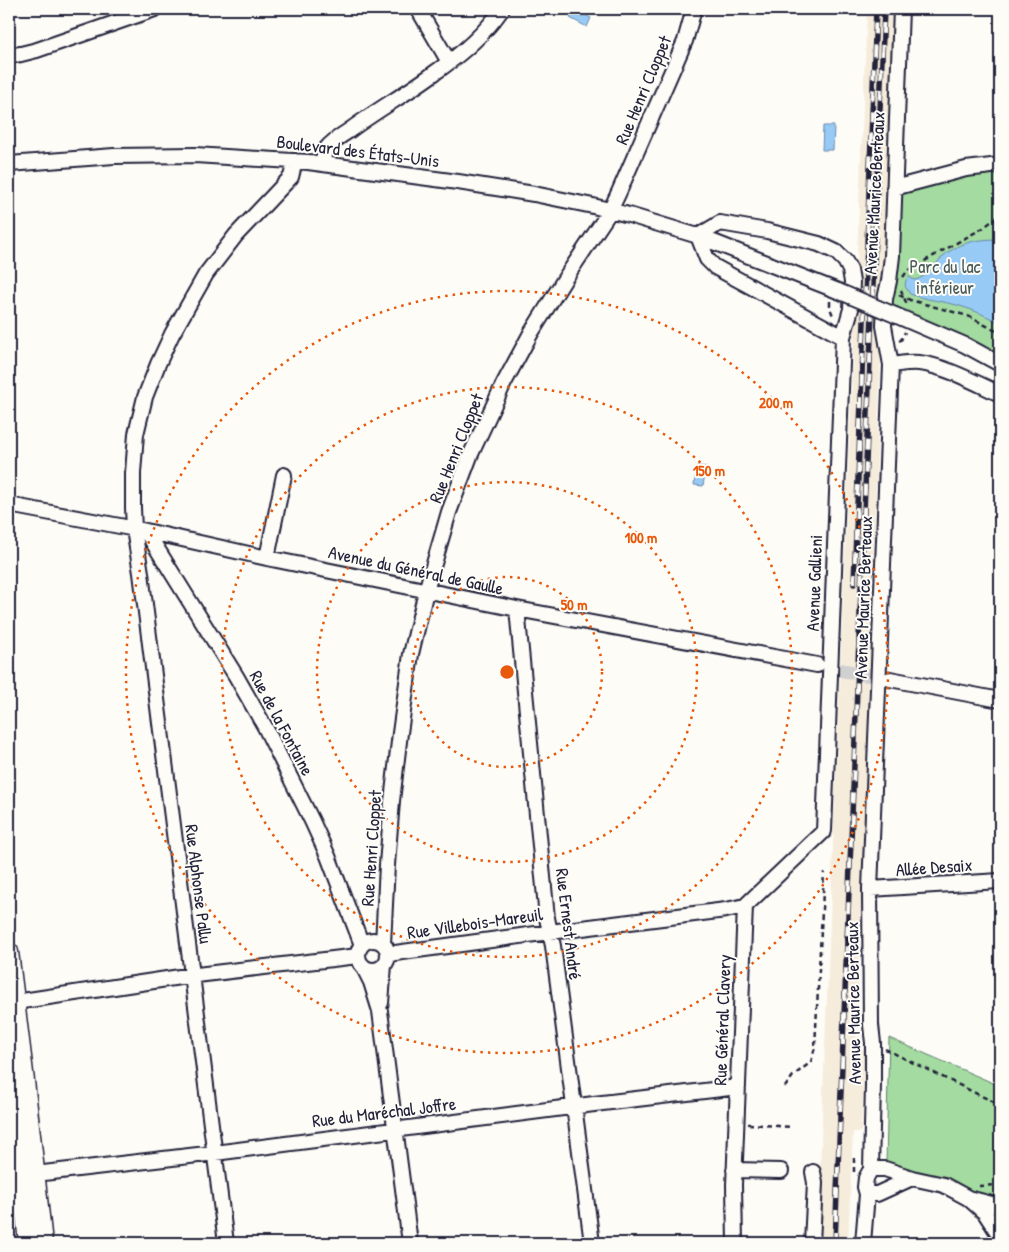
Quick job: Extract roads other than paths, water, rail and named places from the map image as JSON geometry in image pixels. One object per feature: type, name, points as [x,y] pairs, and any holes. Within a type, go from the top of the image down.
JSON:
[{"type":"main road","points":[[9,952],[12,1002],[43,1243]]},
{"type":"main road","points":[[9,1065],[28,1243]]},
{"type":"street","points":[[9,56],[37,50],[155,9]]},
{"type":"street","points":[[418,9],[449,62]]},
{"type":"street","points":[[322,164],[327,149],[335,140],[449,62],[471,44],[502,9]]},
{"type":"street","name":"Rue Henri Cloppet","points":[[380,1011],[385,954],[386,865],[400,733],[411,654],[426,591],[450,512],[466,466],[504,383],[531,333],[610,211],[685,41],[694,9]]},
{"type":"street","name":"Avenue Maurice Berteaux","points":[[863,1243],[862,1186],[871,1169],[873,1043],[871,1025],[870,889],[891,365],[884,326],[885,299],[892,256],[901,9]]},
{"type":"street","name":"Boulevard des États-Unis","points":[[9,164],[114,156],[195,155],[322,164],[534,194],[610,211],[698,236],[834,289],[965,345],[1000,364]]},
{"type":"street","name":"Rue Alphonse Pallu","points":[[226,1243],[140,567],[140,530],[133,508],[133,473],[136,434],[145,397],[172,334],[206,274],[236,235],[291,176],[294,172],[295,161]]},
{"type":"street","points":[[894,188],[966,169],[1000,165]]},
{"type":"street","points":[[720,224],[767,231],[819,244],[836,252],[845,261],[850,270],[852,282],[851,309],[843,337],[715,267],[707,259],[698,236],[720,224]]},
{"type":"street","name":"Avenue Gallieni","points":[[745,906],[824,831],[843,337]]},
{"type":"street","points":[[891,365],[921,363],[953,373],[1000,394]]},
{"type":"street","points":[[267,558],[284,475]]},
{"type":"street","name":"Avenue du Général de Gaulle","points":[[9,505],[140,530],[517,610],[817,665]]},
{"type":"street","name":"Rue de la Fontaine","points":[[140,530],[236,676],[269,735],[328,856],[361,956]]},
{"type":"street","name":"Rue Ernest André","points":[[517,610],[547,918],[592,1243]]},
{"type":"street","points":[[890,679],[1000,700]]},
{"type":"street","name":"Allée Desaix","points":[[870,889],[1000,881]]},
{"type":"street","name":"Rue Villebois-Mareuil","points":[[385,954],[745,906]]},
{"type":"street","name":"Rue Général Clavery","points":[[735,1243],[734,1170],[745,906]]},
{"type":"street","points":[[372,940],[378,941],[385,954],[380,968],[374,970],[368,969],[361,956],[367,941],[372,940]]},
{"type":"street","points":[[12,1002],[192,976],[361,956]]},
{"type":"street","name":"Rue Henri Cloppet","points":[[361,956],[380,1011],[410,1243]]},
{"type":"street","name":"Rue du Maréchal Joffre","points":[[35,1174],[738,1087]]},
{"type":"street","points":[[871,1169],[885,1169],[912,1178],[944,1185],[975,1200],[1000,1206]]},
{"type":"street","points":[[734,1170],[781,1171]]},
{"type":"street","points":[[812,1243],[814,1172]]},
{"type":"street","points":[[862,1186],[877,1194],[912,1178]]},
{"type":"street","points":[[975,1200],[1000,1236]]},
{"type":"water","points":[[575,10],[591,18],[587,27],[570,18]]},
{"type":"water","points":[[823,126],[834,126],[833,150],[822,150]]},
{"type":"water","points":[[1000,239],[1000,323],[980,313],[954,304],[910,294],[905,286],[906,280],[909,277],[914,280],[924,276],[943,256],[959,246],[979,240]]},
{"type":"water","points":[[697,466],[706,467],[703,486],[694,485]]},
{"type":"tunnel","points":[[819,666],[889,679]]},
{"type":"railway","points":[[854,584],[876,9]]},
{"type":"railway","points":[[835,1243],[884,9]]},
{"type":"park label","name":"Parc du lac inférieur","points":[[945,276]]}]
